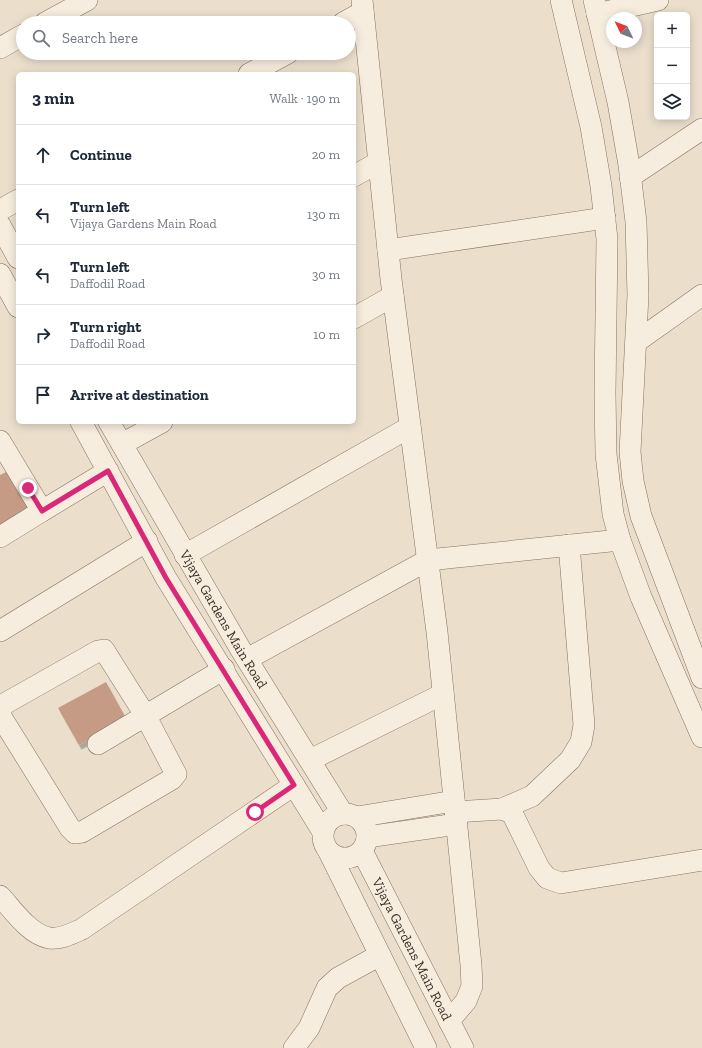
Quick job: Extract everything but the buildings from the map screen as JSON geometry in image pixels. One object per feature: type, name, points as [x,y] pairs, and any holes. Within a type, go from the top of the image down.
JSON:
[{"type":"street","points":[[57,16],[86,0]]},
{"type":"street","points":[[561,0],[591,127],[605,218],[607,239],[605,394],[606,454],[613,514],[620,540],[641,597],[702,737]]},
{"type":"street","points":[[658,0],[595,7],[618,102],[630,177],[636,230],[638,295],[630,452],[633,480],[642,516],[702,678]]},
{"type":"street","points":[[351,16],[362,6]]},
{"type":"street","points":[[362,6],[393,296],[428,560],[472,986],[466,1001],[449,1021]]},
{"type":"street","points":[[0,48],[16,39]]},
{"type":"street","points":[[254,72],[275,60]]},
{"type":"street","points":[[630,177],[702,129]]},
{"type":"street","points":[[356,175],[379,162]]},
{"type":"street","points":[[0,210],[16,201]]},
{"type":"street","points":[[388,250],[605,218]]},
{"type":"street","points":[[0,225],[16,254]]},
{"type":"street","points":[[0,274],[16,303]]},
{"type":"street","points":[[356,317],[393,296]]},
{"type":"street","points":[[636,342],[702,296]]},
{"type":"street","name":"Vijaya Gardens Main Road","points":[[82,424],[166,578],[224,669],[323,832]]},
{"type":"street","name":"Vijaya Gardens Main Road","points":[[111,424],[185,555],[247,659],[310,760],[350,816]]},
{"type":"street","points":[[122,444],[158,424]]},
{"type":"street","points":[[185,555],[410,427]]},
{"type":"street","points":[[0,441],[7,469],[42,511]]},
{"type":"street","points":[[0,537],[108,471]]},
{"type":"street","points":[[247,659],[428,560],[620,540]]},
{"type":"street","points":[[0,631],[146,541]]},
{"type":"street","points":[[426,1048],[325,846],[323,832],[330,819],[350,816],[502,809],[532,796],[570,760],[581,742],[584,725],[569,545]]},
{"type":"street","points":[[104,650],[145,715],[176,774],[165,783],[82,832],[75,833],[70,828],[0,715],[1,708],[6,703],[98,651],[104,650]]},
{"type":"street","points":[[98,744],[224,669]]},
{"type":"street","points":[[310,760],[443,694]]},
{"type":"street","points":[[0,896],[32,930],[50,938],[67,936],[82,929],[294,785]]},
{"type":"street","points":[[502,809],[512,813],[539,868],[547,878],[561,883],[702,860]]},
{"type":"street","points":[[329,852],[335,856],[349,858],[364,844],[455,812]]},
{"type":"street","points":[[350,816],[363,823],[364,844]]},
{"type":"street","name":"Vijaya Gardens Main Road","points":[[364,844],[463,1048]]},
{"type":"street","points":[[294,1048],[309,1028],[327,988],[338,978],[380,956]]},
{"type":"route","points":[[28,488],[42,511],[108,471],[166,578],[224,669],[294,785],[255,812]]}]
